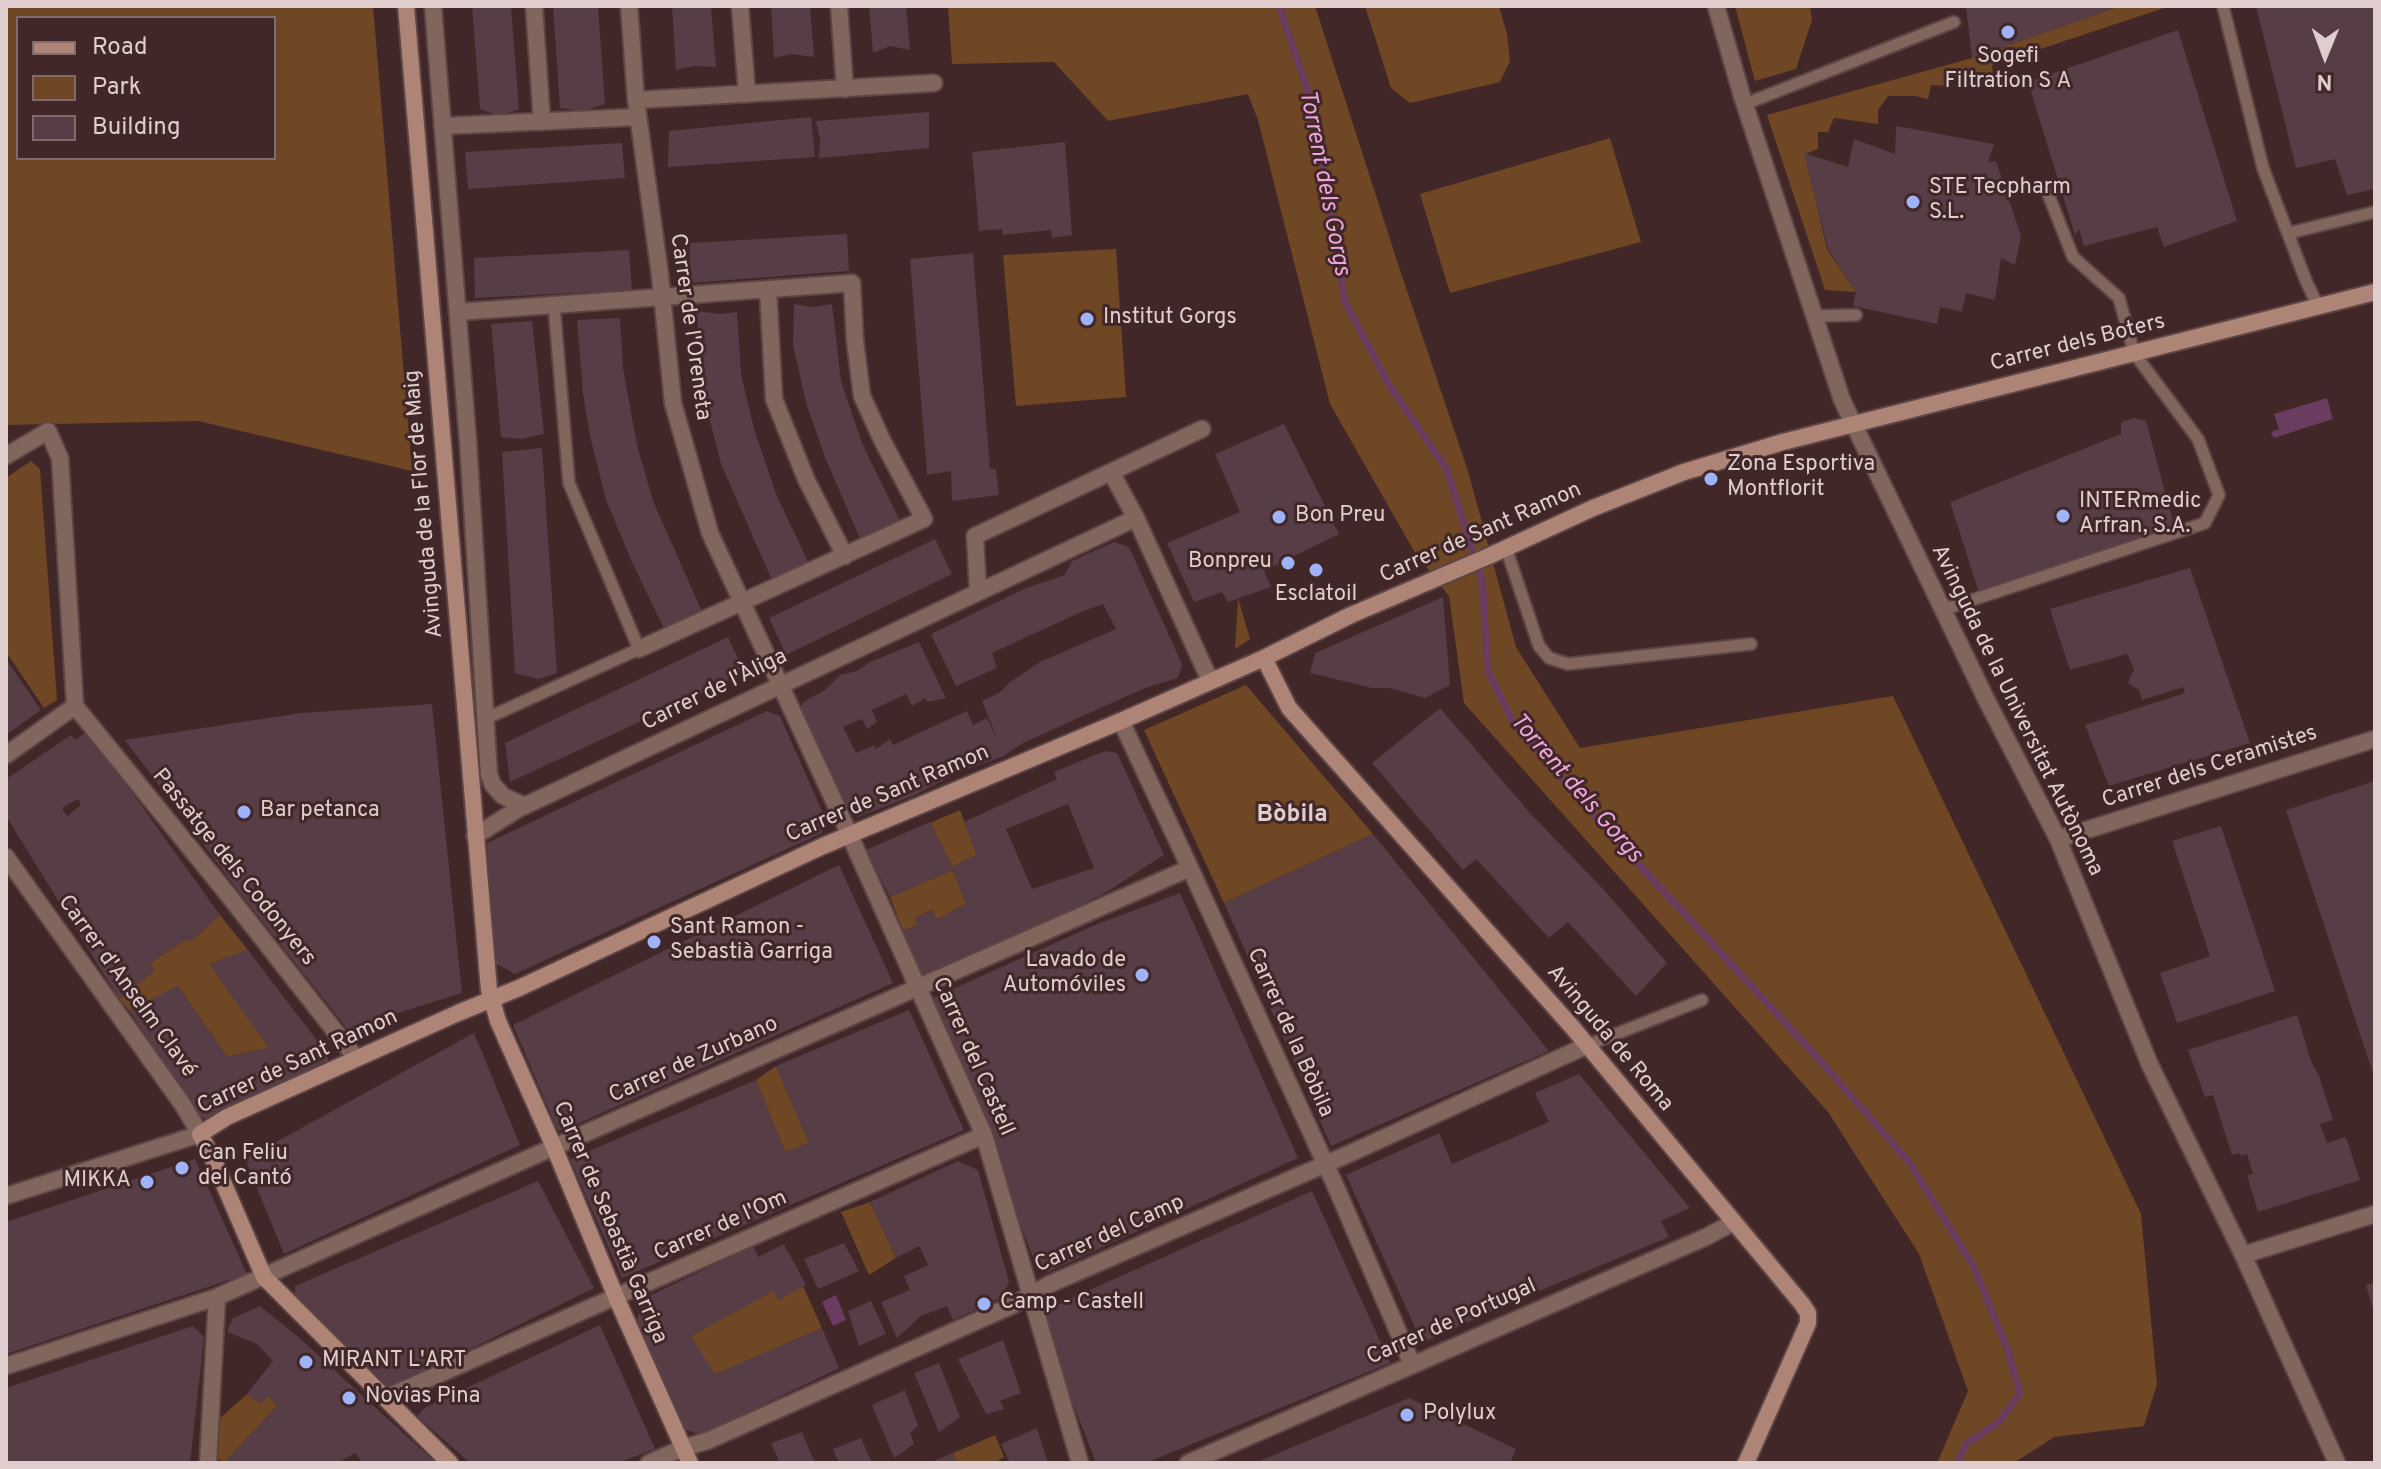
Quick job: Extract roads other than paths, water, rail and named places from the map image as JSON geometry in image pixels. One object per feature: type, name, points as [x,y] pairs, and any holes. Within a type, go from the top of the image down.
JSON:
[{"type":"street","name":"Avinguda de la Flor de Maig","points":[[406,6],[491,999]]},
{"type":"street","name":"Avinguda de la Flor de Maig","points":[[433,6],[468,442],[489,775],[503,796],[525,806]]},
{"type":"street","points":[[534,6],[542,122]]},
{"type":"street","name":"Carrer de l'Oreneta","points":[[629,6],[637,109],[663,297],[673,403],[710,533],[779,685]]},
{"type":"street","points":[[740,6],[747,94]]},
{"type":"street","points":[[839,6],[845,89]]},
{"type":"street","name":"Avinguda de la Universitat Autònoma","points":[[1716,6],[1842,400],[1942,610],[2058,839],[2150,1065],[2243,1255],[2337,1463]]},
{"type":"street","points":[[442,126],[542,122],[747,94],[934,83]]},
{"type":"street","points":[[458,312],[852,283],[862,396],[924,519],[639,649]]},
{"type":"street","points":[[768,290],[774,399],[806,479],[845,556]]},
{"type":"street","name":"Carrer dels Boters","points":[[1791,440],[2375,292]]},
{"type":"street","points":[[978,591],[975,536],[1202,429]]},
{"type":"street","points":[[6,456],[48,431],[60,458],[75,706],[6,755]]},
{"type":"street","name":"Carrer de Sant Ramon","points":[[6,1196],[200,1134],[227,1117],[849,834],[1217,679],[1267,665],[1351,615],[1593,508],[1684,472],[1791,440]]},
{"type":"street","points":[[1111,472],[1136,518],[1208,676],[1217,679]]},
{"type":"street","name":"Carrer de l'Àliga","points":[[475,836],[525,806],[1136,518]]},
{"type":"street","name":"Avinguda de Roma","points":[[1267,665],[1289,708],[1588,1045],[1808,1313],[1808,1323],[1746,1463]]},
{"type":"street","name":"Carrer del Castell","points":[[779,685],[984,1135],[1080,1463]]},
{"type":"street","name":"Passatge dels Codonyers","points":[[75,706],[356,1058]]},
{"type":"street","name":"Carrer de la Bòbila","points":[[1121,721],[1325,1165],[1412,1364]]},
{"type":"street","name":"Carrer dels Ceramistes","points":[[2058,839],[2375,739]]},
{"type":"street","name":"Carrer d'Anselm Clavé","points":[[6,857],[183,1105],[213,1159],[264,1277]]},
{"type":"street","name":"Carrer de Zurbano","points":[[6,1366],[217,1297],[1190,868]]},
{"type":"street","name":"Carrer de Sebastià Garriga","points":[[491,999],[616,1297],[687,1456]]},
{"type":"street","name":"Carrer del Camp","points":[[649,1463],[687,1456],[721,1435],[1013,1305],[1031,1293],[1325,1165],[1588,1045]]},
{"type":"street","name":"Carrer de l'Om","points":[[387,1397],[984,1135]]},
{"type":"street","points":[[2243,1255],[2375,1214]]},
{"type":"street","name":"Carrer de Portugal","points":[[1188,1463],[1706,1237],[1734,1222]]},
{"type":"street","points":[[264,1277],[450,1463]]},
{"type":"street","points":[[208,1463],[217,1297]]},
{"type":"lane","points":[[2223,6],[2263,168],[2318,306]]},
{"type":"lane","points":[[1745,104],[1954,22]]},
{"type":"lane","points":[[1942,610],[2205,523],[2219,495],[2198,439],[2134,353],[2119,298],[2073,257],[2045,186]]},
{"type":"lane","points":[[2289,233],[2375,212]]},
{"type":"lane","points":[[485,719],[639,649],[569,483],[554,305]]},
{"type":"lane","points":[[1814,316],[1856,315]]},
{"type":"lane","points":[[1506,548],[1539,646],[1549,658],[1568,664],[1751,644]]},
{"type":"lane","points":[[1588,1045],[1702,1000]]},
{"type":"waterway","name":"Torrent dels Gorgs","points":[[1279,6],[1312,103],[1345,302],[1389,385],[1446,468],[1482,580],[1488,671],[1514,724],[1909,1162],[1974,1267],[2008,1351],[2020,1393],[1999,1422],[1966,1444],[1957,1463]]},
{"type":"place","name":"Sogefi Filtration S A","points":[[2008,32]]},
{"type":"place","name":"STE Tecpharm S.L.","points":[[1913,202]]},
{"type":"place","name":"Institut Gorgs","points":[[1087,319]]},
{"type":"place","name":"Zona Esportiva Montflorit","points":[[1711,479]]},
{"type":"place","name":"INTERmedic Arfran, S.A.","points":[[2063,516]]},
{"type":"place","name":"Bon Preu","points":[[1279,517]]},
{"type":"place","name":"Bonpreu","points":[[1288,563]]},
{"type":"place","name":"Esclatoil","points":[[1316,570]]},
{"type":"place","name":"Bar petanca","points":[[244,812]]},
{"type":"place","name":"Sant Ramon - Sebastià Garriga","points":[[654,942]]},
{"type":"place","name":"Lavado de Automóviles","points":[[1142,975]]},
{"type":"place","name":"Can Feliu del Cantó","points":[[182,1168]]},
{"type":"place","name":"MIKKA","points":[[147,1182]]},
{"type":"place","name":"Camp - Castell","points":[[984,1304]]},
{"type":"place","name":"MIRANT L'ART","points":[[306,1362]]},
{"type":"place","name":"Novias Pina","points":[[349,1398]]},
{"type":"place","name":"Polylux","points":[[1407,1415]]},
{"type":"district","name":"Bòbila","points":[[1292,816]]}]
